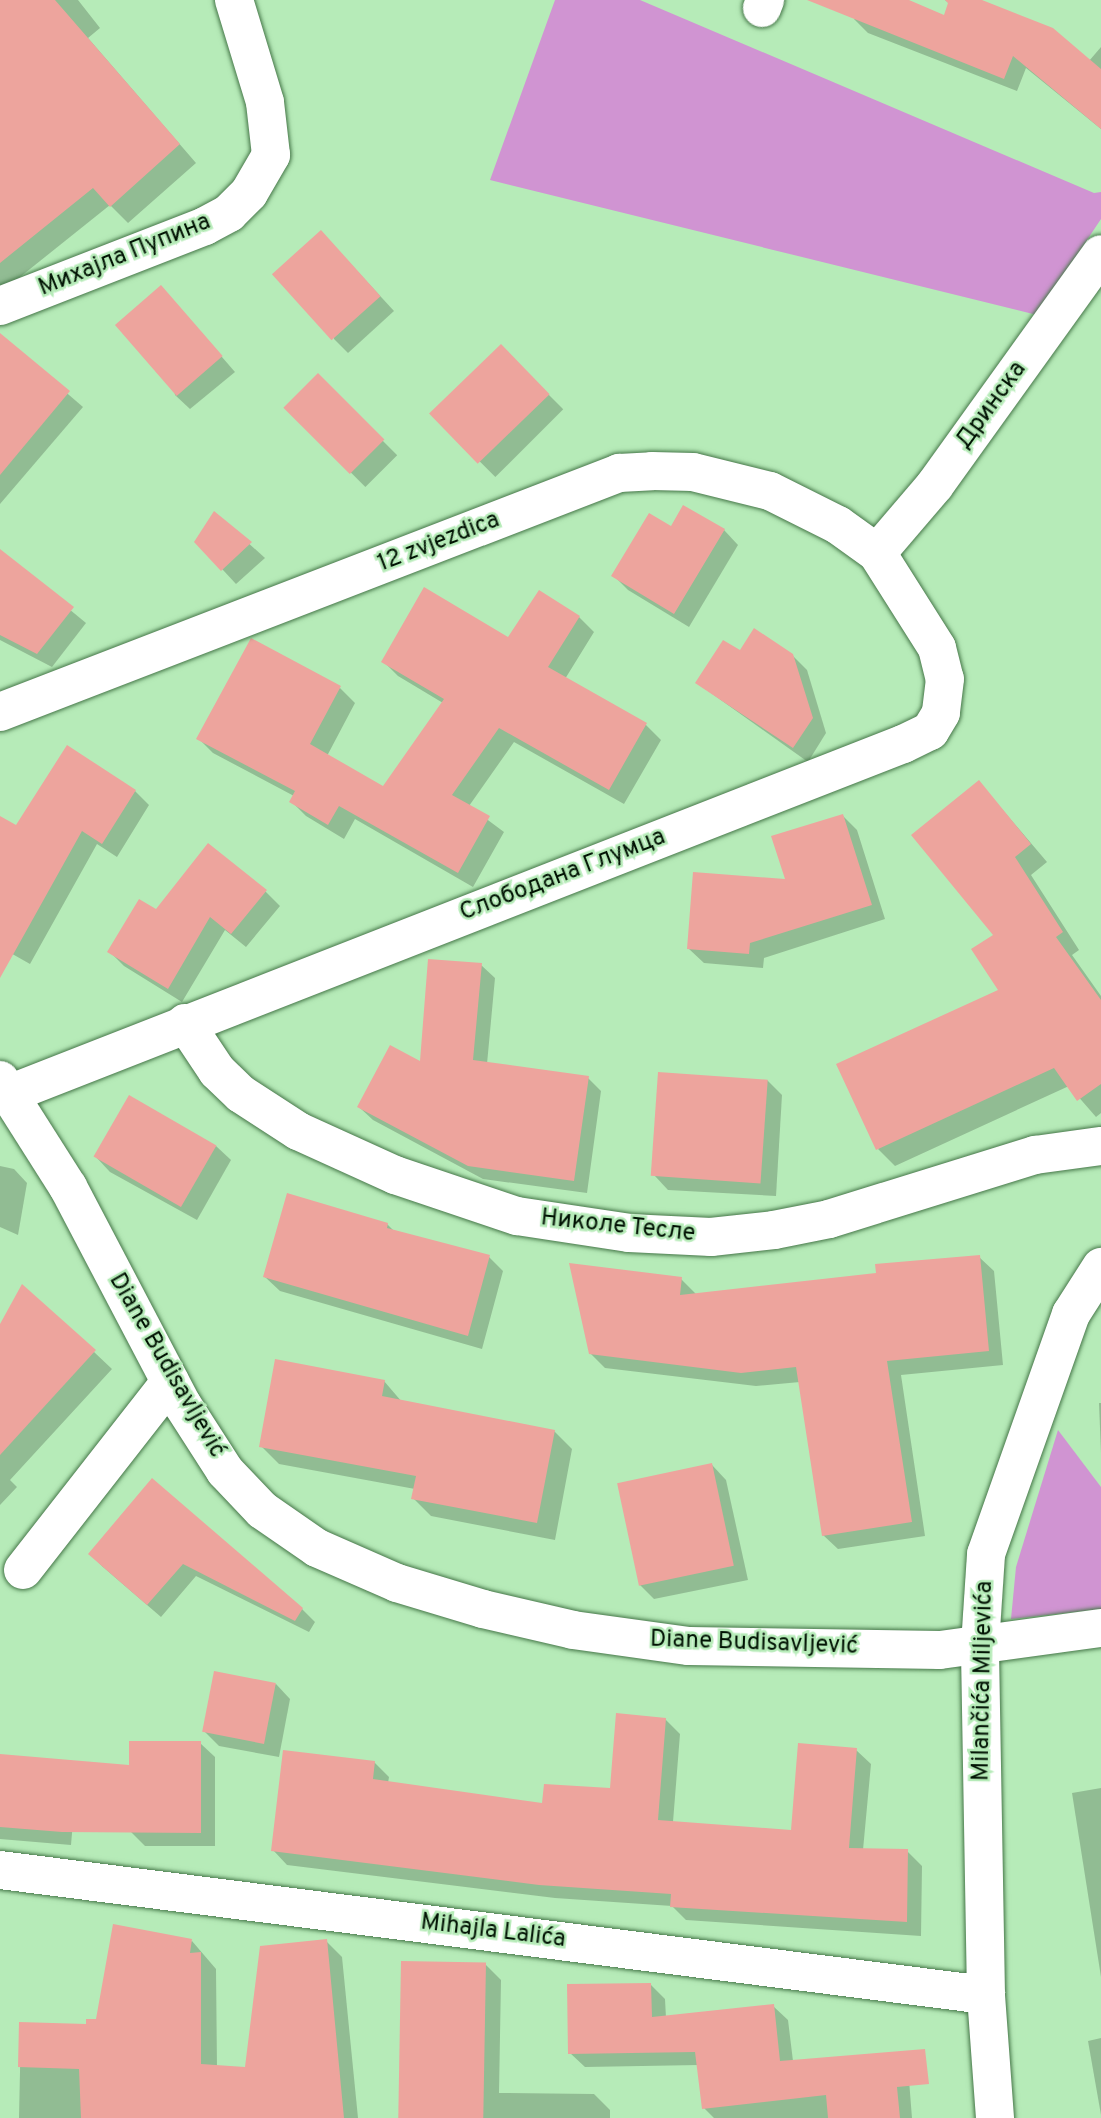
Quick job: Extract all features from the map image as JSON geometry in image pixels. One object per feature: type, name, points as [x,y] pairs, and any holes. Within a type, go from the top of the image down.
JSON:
[{"type":"street","name":"Михајла Пупина","points":[[0,306],[205,226],[229,213],[249,193],[271,155],[265,103],[234,0]]},
{"type":"street","name":"Дринска","points":[[877,553],[934,485],[1101,254]]},
{"type":"street","name":"12 zvjezdica","points":[[0,712],[619,473],[693,472],[770,491],[838,525],[877,553]]},
{"type":"street","name":"Слободана Глумца","points":[[5,1087],[185,1023],[930,731],[941,713],[945,679],[937,648],[877,553]]},
{"type":"street","name":"Николе Тесле","points":[[185,1023],[217,1071],[241,1094],[298,1131],[395,1175],[517,1216],[629,1233],[711,1237],[774,1230],[829,1219],[1035,1155],[1101,1146]]},
{"type":"street","name":"Diane Budisavljević","points":[[5,1087],[68,1187],[170,1382],[225,1471],[262,1510],[317,1548],[397,1583],[573,1630],[689,1646],[940,1650],[1101,1628]]},
{"type":"street","name":"Milančića Miljevića","points":[[995,2118],[986,1995],[980,1645],[986,1554],[1071,1314],[1101,1267]]},
{"type":"street","points":[[23,1570],[170,1382]]},
{"type":"street","name":"Mihajla Lalića","points":[[0,1870],[986,1995]]},
{"type":"shaded area","points":[[555,0],[640,0],[1094,193],[1101,192],[1101,219],[1037,315],[490,180]]},
{"type":"shaded area","points":[[1058,1430],[1101,1487],[1101,1609],[1011,1619],[1016,1567]]},
{"type":"building","points":[[0,0],[55,0],[180,144],[110,207],[93,188],[0,263]]},
{"type":"building","points":[[807,0],[909,0],[944,15],[948,3],[945,0],[982,0],[1053,28],[1101,69],[1101,129],[1013,56],[1004,79]]},
{"type":"building","points":[[321,230],[381,296],[332,340],[272,274]]},
{"type":"building","points":[[161,285],[223,356],[177,396],[115,325]]},
{"type":"building","points":[[0,333],[70,391],[0,475]]},
{"type":"building","points":[[501,344],[550,394],[478,464],[429,413]]},
{"type":"building","points":[[318,373],[384,439],[350,474],[283,408]]},
{"type":"building","points":[[683,505],[725,529],[674,614],[611,576],[649,513],[671,526]]},
{"type":"building","points":[[214,511],[252,542],[221,571],[194,542]]},
{"type":"building","points":[[0,549],[74,607],[37,654],[0,635]]},
{"type":"building","points":[[424,587],[508,637],[539,590],[580,616],[548,667],[647,723],[609,790],[499,728],[452,795],[490,816],[458,873],[339,806],[328,825],[289,802],[295,791],[196,739],[251,638],[341,686],[310,744],[383,786],[444,699],[381,662]]},
{"type":"building","points":[[754,628],[793,654],[813,718],[793,748],[695,683],[723,640],[740,650]]},
{"type":"building","points":[[67,745],[136,790],[102,844],[82,831],[0,978],[0,816],[16,825]]},
{"type":"building","points":[[979,780],[1031,844],[1015,857],[1063,932],[1056,937],[1101,1000],[1101,1084],[1077,1101],[1054,1068],[876,1150],[836,1064],[998,990],[971,949],[993,935],[911,835]]},
{"type":"building","points":[[843,814],[872,905],[750,943],[749,954],[687,949],[693,872],[785,879],[771,836]]},
{"type":"building","points":[[208,843],[267,890],[231,934],[210,917],[168,989],[107,952],[139,899],[156,909]]},
{"type":"building","points":[[428,959],[482,963],[473,1060],[589,1076],[574,1181],[468,1166],[357,1107],[390,1045],[420,1061]]},
{"type":"building","points":[[658,1072],[768,1080],[760,1183],[651,1176]]},
{"type":"building","points":[[129,1095],[216,1146],[181,1207],[93,1156]]},
{"type":"building","points":[[287,1193],[388,1223],[387,1228],[490,1255],[468,1336],[263,1277]]},
{"type":"building","points":[[980,1255],[989,1351],[887,1361],[912,1522],[822,1536],[796,1367],[741,1373],[589,1354],[569,1263],[682,1277],[680,1295],[876,1273],[875,1264]]},
{"type":"building","points":[[22,1284],[96,1350],[0,1455],[0,1324]]},
{"type":"building","points":[[275,1359],[385,1380],[382,1396],[555,1430],[537,1523],[411,1499],[416,1476],[259,1447]]},
{"type":"building","points":[[712,1463],[734,1566],[639,1586],[617,1483]]},
{"type":"building","points":[[152,1478],[303,1608],[295,1621],[183,1564],[147,1605],[88,1554]]},
{"type":"building","points":[[214,1671],[276,1683],[264,1744],[202,1732]]},
{"type":"building","points":[[616,1713],[666,1718],[658,1820],[791,1830],[798,1743],[857,1748],[849,1848],[908,1849],[907,1922],[670,1907],[671,1894],[539,1885],[271,1851],[283,1750],[375,1761],[373,1779],[542,1803],[544,1784],[610,1788]]},
{"type":"building","points":[[129,1741],[201,1741],[201,1833],[62,1832],[0,1827],[0,1754],[129,1765]]},
{"type":"building","points":[[113,1924],[192,1939],[190,1953],[201,1952],[201,2064],[245,2067],[260,1946],[327,1939],[344,2118],[81,2118],[79,2069],[18,2067],[19,2022],[86,2024],[86,2019],[96,2019]]},
{"type":"building","points":[[401,1961],[486,1962],[483,2118],[398,2118]]},
{"type":"building","points":[[651,1983],[652,2017],[774,2004],[780,2061],[925,2049],[929,2084],[897,2087],[900,2118],[828,2118],[826,2095],[702,2109],[695,2052],[568,2054],[567,1984]]}]
